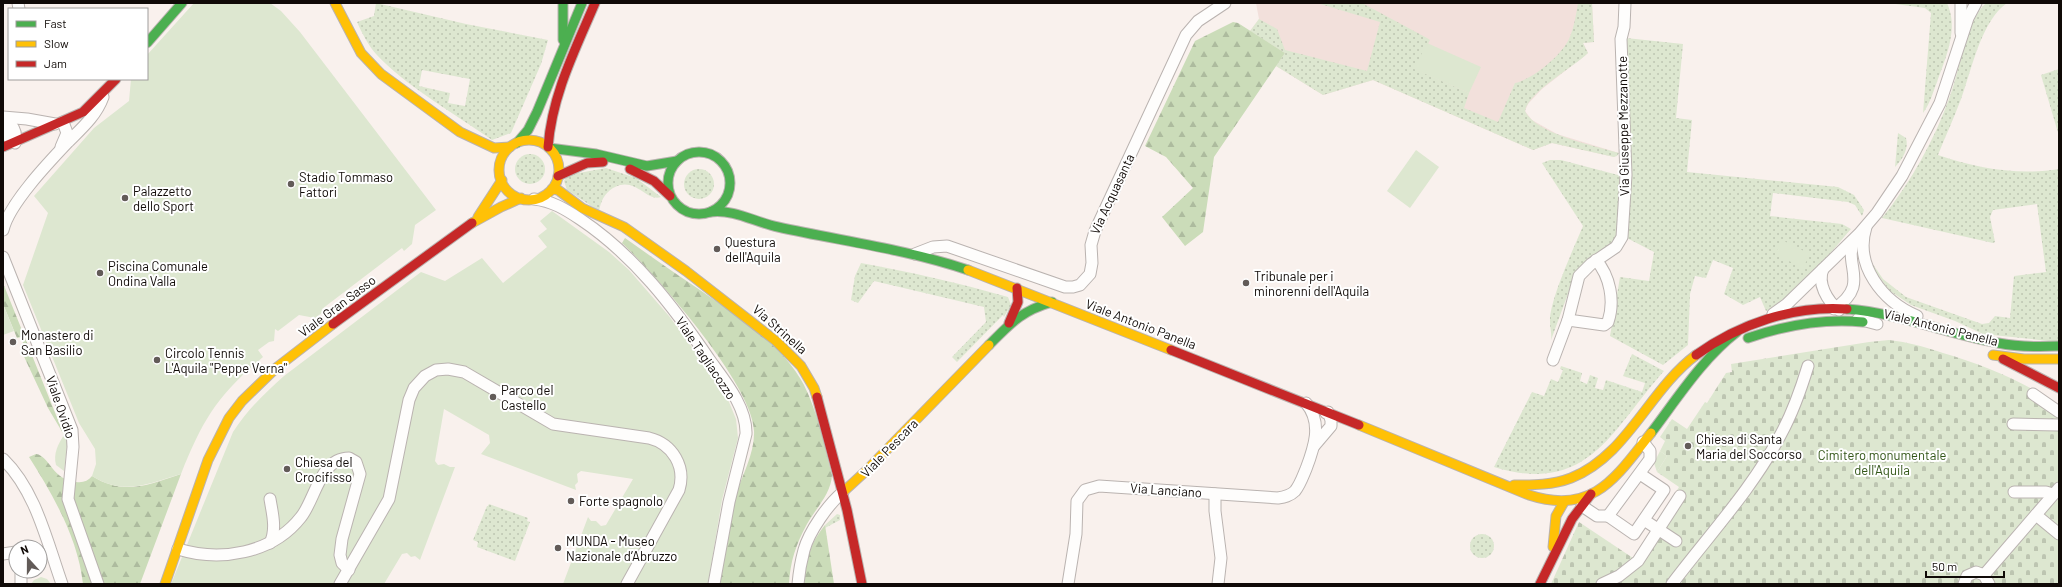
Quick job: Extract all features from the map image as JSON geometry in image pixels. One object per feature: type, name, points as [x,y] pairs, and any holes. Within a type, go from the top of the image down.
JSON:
[{"type":"main road","points":[[148,41],[182,3]]},
{"type":"main road","points":[[335,3],[361,53],[375,70],[460,132],[483,153]]},
{"type":"main road","points":[[563,3],[563,49]]},
{"type":"main road","points":[[501,177],[501,161],[533,121],[582,3]]},
{"type":"main road","points":[[490,160],[509,192],[521,198],[534,199],[542,197],[552,189],[558,176],[558,163],[549,147],[549,129],[557,98],[595,3]]},
{"type":"main road","points":[[3,147],[83,112],[105,92],[115,80]]},
{"type":"main road","points":[[460,132],[491,147],[502,149],[531,140],[549,147],[602,155],[628,164],[645,167],[662,166],[693,153],[711,155],[724,165],[738,197]]},
{"type":"main road","points":[[670,196],[668,177],[677,161]]},
{"type":"main road","points":[[558,176],[587,163],[606,162],[622,166],[646,176],[670,196],[675,204],[687,212],[701,215],[719,208],[729,191],[730,181]]},
{"type":"main road","name":"Viale Gran Sasso","points":[[473,222],[487,205],[501,177]]},
{"type":"main road","name":"Via Strinella","points":[[552,189],[558,190],[582,208],[630,231],[686,271],[790,352],[801,366],[814,388],[843,492],[862,584]]},
{"type":"main road","name":"Viale Gran Sasso","points":[[165,583],[214,446],[229,418],[245,397],[305,346],[473,222],[498,208],[521,198]]},
{"type":"main road","name":"Viale Antonio Panella","points":[[745,207],[758,219],[769,226]]},
{"type":"main road","name":"Viale Antonio Panella","points":[[710,212],[734,212],[769,226],[914,254],[958,267],[1017,288],[1328,412],[1529,495],[1549,501],[1564,502],[1591,494],[1615,478],[1689,382],[1721,345],[1736,332]]},
{"type":"main road","name":"Viale Pescara","points":[[1006,327],[1017,304],[1017,288]]},
{"type":"main road","name":"Viale Pescara","points":[[843,492],[867,470],[1006,327],[1029,310],[1052,302]]},
{"type":"main road","name":"Viale Antonio Panella","points":[[1492,480],[1512,484],[1537,485],[1567,478],[1601,461],[1620,443],[1676,372],[1699,353],[1757,322],[1800,311],[1836,308],[1891,315],[1996,344],[2038,347],[2059,346]]},
{"type":"main road","name":"Viale Antonio Panella","points":[[1689,382],[1719,354],[1735,344],[1755,335],[1794,324],[1841,320],[1883,325]]},
{"type":"main road","points":[[2038,347],[2059,354]]},
{"type":"main road","name":"Viale Antonio Panella","points":[[2059,359],[2024,359],[1989,354],[2020,367],[2059,388]]},
{"type":"main road","points":[[1537,485],[1553,491],[1564,502],[1570,516],[1568,526]]},
{"type":"main road","points":[[1540,584],[1568,526],[1591,494]]},
{"type":"main road","points":[[1549,501],[1556,519]]},
{"type":"main road","points":[[1548,567],[1554,540],[1558,508],[1564,502]]},
{"type":"street","name":"Via Acquasanta","points":[[914,254],[933,247],[947,246],[1063,287],[1074,287],[1083,283],[1089,276],[1092,268],[1091,245],[1095,231],[1187,33],[1198,21],[1225,3]]},
{"type":"street","name":"Via Giuseppe Mezzanotte","points":[[1553,360],[1568,320],[1577,279],[1583,271],[1596,260],[1616,247],[1622,235],[1626,175],[1621,41],[1624,27],[1625,3]]},
{"type":"street","points":[[1954,3],[1965,20]]},
{"type":"street","points":[[1961,3],[1965,20]]},
{"type":"street","points":[[1757,322],[1781,309],[1859,234],[1902,176],[1940,103],[1960,44],[1965,20],[1971,3]]},
{"type":"street","points":[[1965,20],[1976,3]]},
{"type":"street","points":[[3,230],[12,208],[58,153],[94,116],[105,92]]},
{"type":"street","points":[[3,118],[74,122],[76,129],[70,141]]},
{"type":"street","points":[[3,118],[10,123],[14,130],[16,138],[15,143]]},
{"type":"street","points":[[58,153],[66,135],[63,122]]},
{"type":"street","points":[[3,128],[9,138],[15,143]]},
{"type":"street","name":"Viale Tagliacozzo","points":[[534,199],[551,202],[565,209],[603,235],[634,263],[661,294],[699,343],[719,373],[741,411],[746,434],[729,502],[714,584]]},
{"type":"street","points":[[1867,225],[1863,239],[1863,255],[1865,264],[1873,279],[1890,298],[1907,311],[1950,332]]},
{"type":"street","points":[[1794,324],[1813,319],[1836,308],[1847,298],[1855,284],[1852,251],[1859,234]]},
{"type":"street","name":"Viale Ovidio","points":[[3,257],[72,430],[73,447],[68,499],[98,584]]},
{"type":"street","points":[[1568,320],[1604,325],[1608,322],[1611,296],[1603,270],[1596,260]]},
{"type":"street","points":[[1823,269],[1821,279],[1824,292],[1836,308],[1854,317],[1883,325]]},
{"type":"street","points":[[1672,584],[1735,503],[1772,448],[1791,412],[1808,366]]},
{"type":"street","points":[[340,584],[389,499],[412,392],[425,376],[436,370],[448,368],[468,374],[553,424],[649,438],[661,443],[672,452],[680,468],[681,481],[679,490],[626,584]]},
{"type":"street","points":[[2033,394],[2059,412]]},
{"type":"street","name":"Via Lanciano","points":[[1305,403],[1312,412],[1320,431]]},
{"type":"street","name":"Via Lanciano","points":[[1068,584],[1076,534],[1076,507],[1079,496],[1085,490],[1099,486],[1278,498],[1287,496],[1298,487],[1320,431],[1331,423],[1328,412]]},
{"type":"street","points":[[1320,431],[1339,426],[1357,424]]},
{"type":"street","points":[[2013,424],[2059,425]]},
{"type":"street","points":[[1608,516],[1640,474],[1651,455],[1648,447],[1642,442]]},
{"type":"street","points":[[178,549],[211,554],[242,553],[252,551],[270,543],[286,532],[300,518],[322,478],[331,466],[339,460],[351,458],[358,464],[360,474],[340,549],[342,563],[348,570]]},
{"type":"street","points":[[3,460],[16,475],[28,494],[41,539]]},
{"type":"street","points":[[1582,506],[1597,516],[1608,516],[1634,534],[1664,490],[1640,474]]},
{"type":"street","points":[[2014,492],[2056,491]]},
{"type":"street","points":[[1964,584],[1966,578],[1970,574],[1976,572],[1986,579],[2056,491]]},
{"type":"street","name":"Viale Pescara","points":[[798,584],[801,561],[807,542],[830,505],[843,492]]},
{"type":"street","points":[[1215,494],[1214,510],[1221,558],[1218,584]]},
{"type":"street","points":[[1602,584],[1619,576],[1636,564],[1680,496]]},
{"type":"street","points":[[270,498],[274,529],[270,543]]},
{"type":"street","points":[[2036,515],[2059,534]]},
{"type":"street","points":[[1644,520],[1676,541]]},
{"type":"street","points":[[48,556],[62,584]]},
{"type":"shaded area","points":[[1256,3],[1592,3],[1594,42],[1583,43],[1588,53],[1542,89],[1528,104],[1525,111],[1532,120],[1557,134],[1619,153],[1614,157],[1552,143],[1533,150],[1373,80],[1323,95],[1276,66],[1285,53],[1250,31],[1259,19]]},
{"type":"green space","points":[[194,3],[270,3],[281,11],[300,32],[436,210],[415,225],[412,244],[404,251],[402,248],[322,309],[323,312],[315,318],[299,315],[278,331],[275,329],[274,341],[269,342],[258,350],[263,357],[234,384],[204,423],[181,474],[146,484],[125,487],[115,486],[92,476],[96,464],[95,449],[79,423],[23,285],[48,213],[34,196],[94,128],[129,101],[131,80],[148,80],[148,54]]},
{"type":"green space","points":[[376,3],[466,24],[548,40],[541,64],[511,133],[492,140],[431,99],[388,66],[370,47],[357,22],[374,16]],"holes":[[[422,70],[470,79],[465,106],[448,103],[450,93],[419,86]]]},
{"type":"green space","points":[[1317,3],[1362,3],[1427,38],[1430,40],[1415,69],[1469,93],[1464,108],[1498,122],[1515,83],[1522,81],[1538,72],[1546,66],[1565,46],[1575,21],[1578,3],[1592,3],[1594,42],[1583,43],[1588,53],[1552,80],[1534,96],[1525,111],[1531,119],[1553,133],[1619,153],[1614,157],[1552,143],[1533,150],[1373,80],[1323,95],[1276,66],[1285,53],[1250,31],[1259,19],[1277,29],[1285,50],[1367,71],[1380,22]]},
{"type":"green space","points":[[1888,3],[1947,3],[1952,23],[1950,43],[1928,106],[1923,113],[1931,13],[1925,8]]},
{"type":"green space","points":[[1986,3],[2007,3],[1990,21],[1978,46],[1961,99],[1938,155],[1967,164],[1998,170],[2029,172],[2059,169],[2059,342],[1983,334],[1955,321],[1911,305],[1890,291],[1876,273],[1870,260],[1883,279],[1906,297],[1982,324],[1989,323],[1995,316],[2010,318],[2014,276],[2046,272],[2037,204],[1993,210],[1990,217],[1995,242],[1993,243],[1882,218],[1903,190],[1930,144],[1954,85],[1968,33],[1979,11]]},
{"type":"green space","points":[[1233,22],[1238,23],[1285,53],[1214,157],[1203,232],[1185,246],[1162,217],[1193,188],[1166,157],[1145,146],[1195,41]]},
{"type":"green space","points":[[1626,38],[1683,44],[1676,118],[1692,120],[1687,172],[1838,187],[1854,195],[1864,210],[1862,216],[1855,205],[1848,202],[1773,193],[1770,216],[1842,224],[1851,229],[1800,286],[1777,305],[1766,311],[1760,297],[1743,305],[1724,294],[1733,268],[1713,260],[1706,278],[1695,276],[1690,294],[1688,345],[1663,365],[1610,336],[1620,277],[1649,281],[1654,252],[1625,237]]},
{"type":"green space","points":[[1427,43],[1481,67],[1469,93],[1414,69]]},
{"type":"green space","points":[[2059,69],[2059,136],[2041,75]]},
{"type":"green space","points":[[1898,133],[1906,138],[1907,146],[1903,157],[1895,167]]},
{"type":"green space","points":[[1416,150],[1439,167],[1410,208],[1387,191]]},
{"type":"green space","points":[[530,154],[541,158],[545,169],[541,180],[530,184],[519,180],[515,169],[519,158]]},
{"type":"green space","points":[[1550,160],[1561,160],[1618,175],[1622,180],[1617,236],[1614,243],[1589,259],[1576,272],[1551,340],[1550,322],[1553,301],[1583,226],[1542,163]]},
{"type":"green space","points":[[606,168],[636,178],[661,197],[656,198],[650,196],[634,186],[621,185],[613,188],[605,195],[599,211],[567,190],[564,181],[568,175]]},
{"type":"green space","points":[[699,169],[710,173],[714,184],[710,195],[699,199],[688,195],[684,184],[688,173]]},
{"type":"green space","name":"Parco del Castello","points":[[552,211],[609,252],[629,270],[669,316],[705,365],[729,402],[736,419],[738,438],[722,500],[708,584],[563,584],[588,517],[591,521],[596,521],[601,526],[606,525],[633,479],[581,471],[577,474],[578,482],[575,485],[576,490],[481,454],[490,443],[489,435],[444,409],[435,461],[438,465],[444,464],[450,467],[455,467],[420,560],[415,556],[411,557],[407,553],[402,554],[384,584],[171,584],[233,432],[244,416],[263,395],[284,376],[421,272],[445,281],[482,258],[503,283],[547,247],[538,236],[547,229],[540,221]]},
{"type":"green space","points":[[625,238],[729,310],[758,332],[784,357],[795,370],[804,385],[817,418],[832,475],[826,495],[807,524],[797,546],[792,561],[789,584],[720,584],[726,539],[733,506],[748,464],[754,439],[754,431],[749,411],[738,387],[721,360],[657,279],[622,243]]},
{"type":"green space","points":[[1782,240],[1810,254],[1803,268],[1775,254]]},
{"type":"green space","points":[[861,263],[935,278],[1008,297],[1011,305],[1004,317],[1003,315],[957,362],[952,357],[986,322],[984,307],[874,281],[858,303],[851,300],[855,276]]},
{"type":"green space","points":[[3,283],[64,435],[48,408],[20,348],[24,346],[21,337],[17,338],[3,304]]},
{"type":"green space","points":[[3,304],[14,331],[3,335]]},
{"type":"green space","name":"Cimitero monumentale dell'Aquila","points":[[1889,340],[1923,347],[1988,368],[2018,381],[2059,406],[2059,584],[1551,584],[1579,522],[1633,558],[1679,487],[1657,472],[1667,456],[1660,451],[1665,441],[1660,437],[1672,419],[1687,429],[1705,402],[1707,403],[1726,373],[1732,372],[1731,364]]},
{"type":"green space","points":[[1632,354],[1664,371],[1612,435],[1595,452],[1576,465],[1553,472],[1526,474],[1494,467],[1532,392],[1544,396],[1551,379],[1558,382],[1563,370],[1560,369],[1561,366],[1582,373],[1580,381],[1587,384],[1590,375],[1598,378],[1595,388],[1603,390],[1606,380],[1642,392],[1645,383],[1623,376]]},
{"type":"green space","points":[[64,435],[68,438],[64,471],[56,465],[55,457],[58,446]]},
{"type":"green space","points":[[1660,451],[1667,456],[1657,472],[1654,463]]},
{"type":"green space","points":[[36,454],[45,459],[56,473],[68,480],[76,482],[85,481],[92,476],[115,486],[136,487],[158,482],[181,474],[140,584],[83,584],[76,550],[70,534],[47,486],[29,457]]},
{"type":"green space","points":[[489,504],[528,518],[527,521],[530,522],[515,561],[477,547],[478,542],[473,540]]},
{"type":"green space","points":[[837,514],[840,515],[840,520],[825,528],[825,525]]},
{"type":"green space","points":[[825,525],[834,584],[804,584],[809,553]]},
{"type":"green space","points":[[1482,534],[1490,538],[1494,546],[1490,554],[1482,558],[1474,554],[1470,546],[1474,538]]},
{"type":"green space","points":[[47,579],[51,584],[31,584],[34,580]]},
{"type":"traffic: fast","points":[[148,42],[182,3]]},
{"type":"traffic: fast","points":[[563,3],[563,40]]},
{"type":"traffic: fast","points":[[517,143],[528,130],[537,112],[582,3]]},
{"type":"traffic: fast","points":[[549,148],[596,154],[647,166],[677,161]]},
{"type":"traffic: fast","points":[[699,152],[711,154],[721,161],[728,171],[730,183],[728,195],[721,205],[711,212],[699,214],[687,212],[677,205],[670,195],[668,183],[670,171],[677,161],[687,154],[699,152]]},
{"type":"traffic: fast","points":[[710,212],[728,212],[769,225],[921,256],[968,270]]},
{"type":"traffic: fast","points":[[989,345],[1010,324],[1024,314],[1032,309],[1052,302]]},
{"type":"traffic: fast","points":[[1847,309],[1866,311],[1904,319],[1979,339],[2006,344],[2043,347],[2059,346]]},
{"type":"traffic: fast","points":[[1748,338],[1776,329],[1819,322],[1863,322]]},
{"type":"traffic: fast","points":[[1651,433],[1680,393],[1712,354],[1737,332]]},
{"type":"traffic: slow","points":[[335,3],[361,53],[381,74],[460,132],[494,148],[510,147]]},
{"type":"traffic: slow","points":[[529,140],[545,145],[550,149],[554,154],[559,170],[554,186],[550,191],[545,195],[529,200],[513,195],[508,191],[504,186],[499,170],[504,154],[508,149],[513,145],[529,140]]},
{"type":"traffic: slow","points":[[478,217],[502,180]]},
{"type":"traffic: slow","points":[[552,189],[558,190],[582,208],[624,227],[686,271],[776,341],[801,366],[814,388],[817,397]]},
{"type":"traffic: slow","points":[[472,223],[521,198]]},
{"type":"traffic: slow","points":[[968,270],[1171,350]]},
{"type":"traffic: slow","points":[[165,584],[208,460],[229,418],[242,401],[276,368],[333,324]]},
{"type":"traffic: slow","points":[[843,492],[867,470],[989,345]]},
{"type":"traffic: slow","points":[[1514,485],[1536,485],[1557,482],[1571,478],[1591,468],[1623,439],[1679,369],[1696,355]]},
{"type":"traffic: slow","points":[[1993,355],[2024,359],[2059,359]]},
{"type":"traffic: slow","points":[[1359,425],[1529,495],[1551,500],[1570,500],[1586,496],[1601,488],[1626,464],[1651,433]]},
{"type":"traffic: slow","points":[[1553,547],[1556,516],[1564,502]]},
{"type":"traffic: jam","points":[[548,147],[550,128],[559,91],[572,56],[595,3]]},
{"type":"traffic: jam","points":[[3,147],[83,112],[115,80]]},
{"type":"traffic: jam","points":[[558,176],[587,163],[603,162]]},
{"type":"traffic: jam","points":[[630,169],[654,181],[670,196]]},
{"type":"traffic: jam","points":[[333,324],[472,223]]},
{"type":"traffic: jam","points":[[1009,323],[1018,302],[1017,288]]},
{"type":"traffic: jam","points":[[1696,355],[1730,334],[1768,319],[1807,310],[1847,309]]},
{"type":"traffic: jam","points":[[1171,350],[1359,425]]},
{"type":"traffic: jam","points":[[2003,359],[2059,388]]},
{"type":"traffic: jam","points":[[817,397],[847,510],[862,584]]},
{"type":"traffic: jam","points":[[1540,584],[1572,519],[1591,494]]},
{"type":"place","name":"Stadio Tommaso Fattori","points":[[291,184]]},
{"type":"place","name":"Palazzetto dello Sport","points":[[125,198]]},
{"type":"place","name":"Questura dell'Aquila","points":[[717,249]]},
{"type":"place","name":"Piscina Comunale Ondina Valla","points":[[100,273]]},
{"type":"place","name":"Tribunale per i minorenni dell'Aquila","points":[[1246,283]]},
{"type":"place","name":"Monastero di San Basilio","points":[[13,342]]},
{"type":"place","name":"Circolo Tennis L'Aquila \"Peppe Verna\"","points":[[157,360]]},
{"type":"place","name":"Parco del Castello","points":[[493,397]]},
{"type":"place","name":"Chiesa di Santa Maria del Soccorso","points":[[1688,446]]},
{"type":"place","name":"Chiesa del Crocifisso","points":[[287,469]]},
{"type":"place","name":"Forte spagnolo","points":[[571,501]]},
{"type":"place","name":"MUNDA - Museo Nazionale d’Abruzzo","points":[[558,548]]}]
